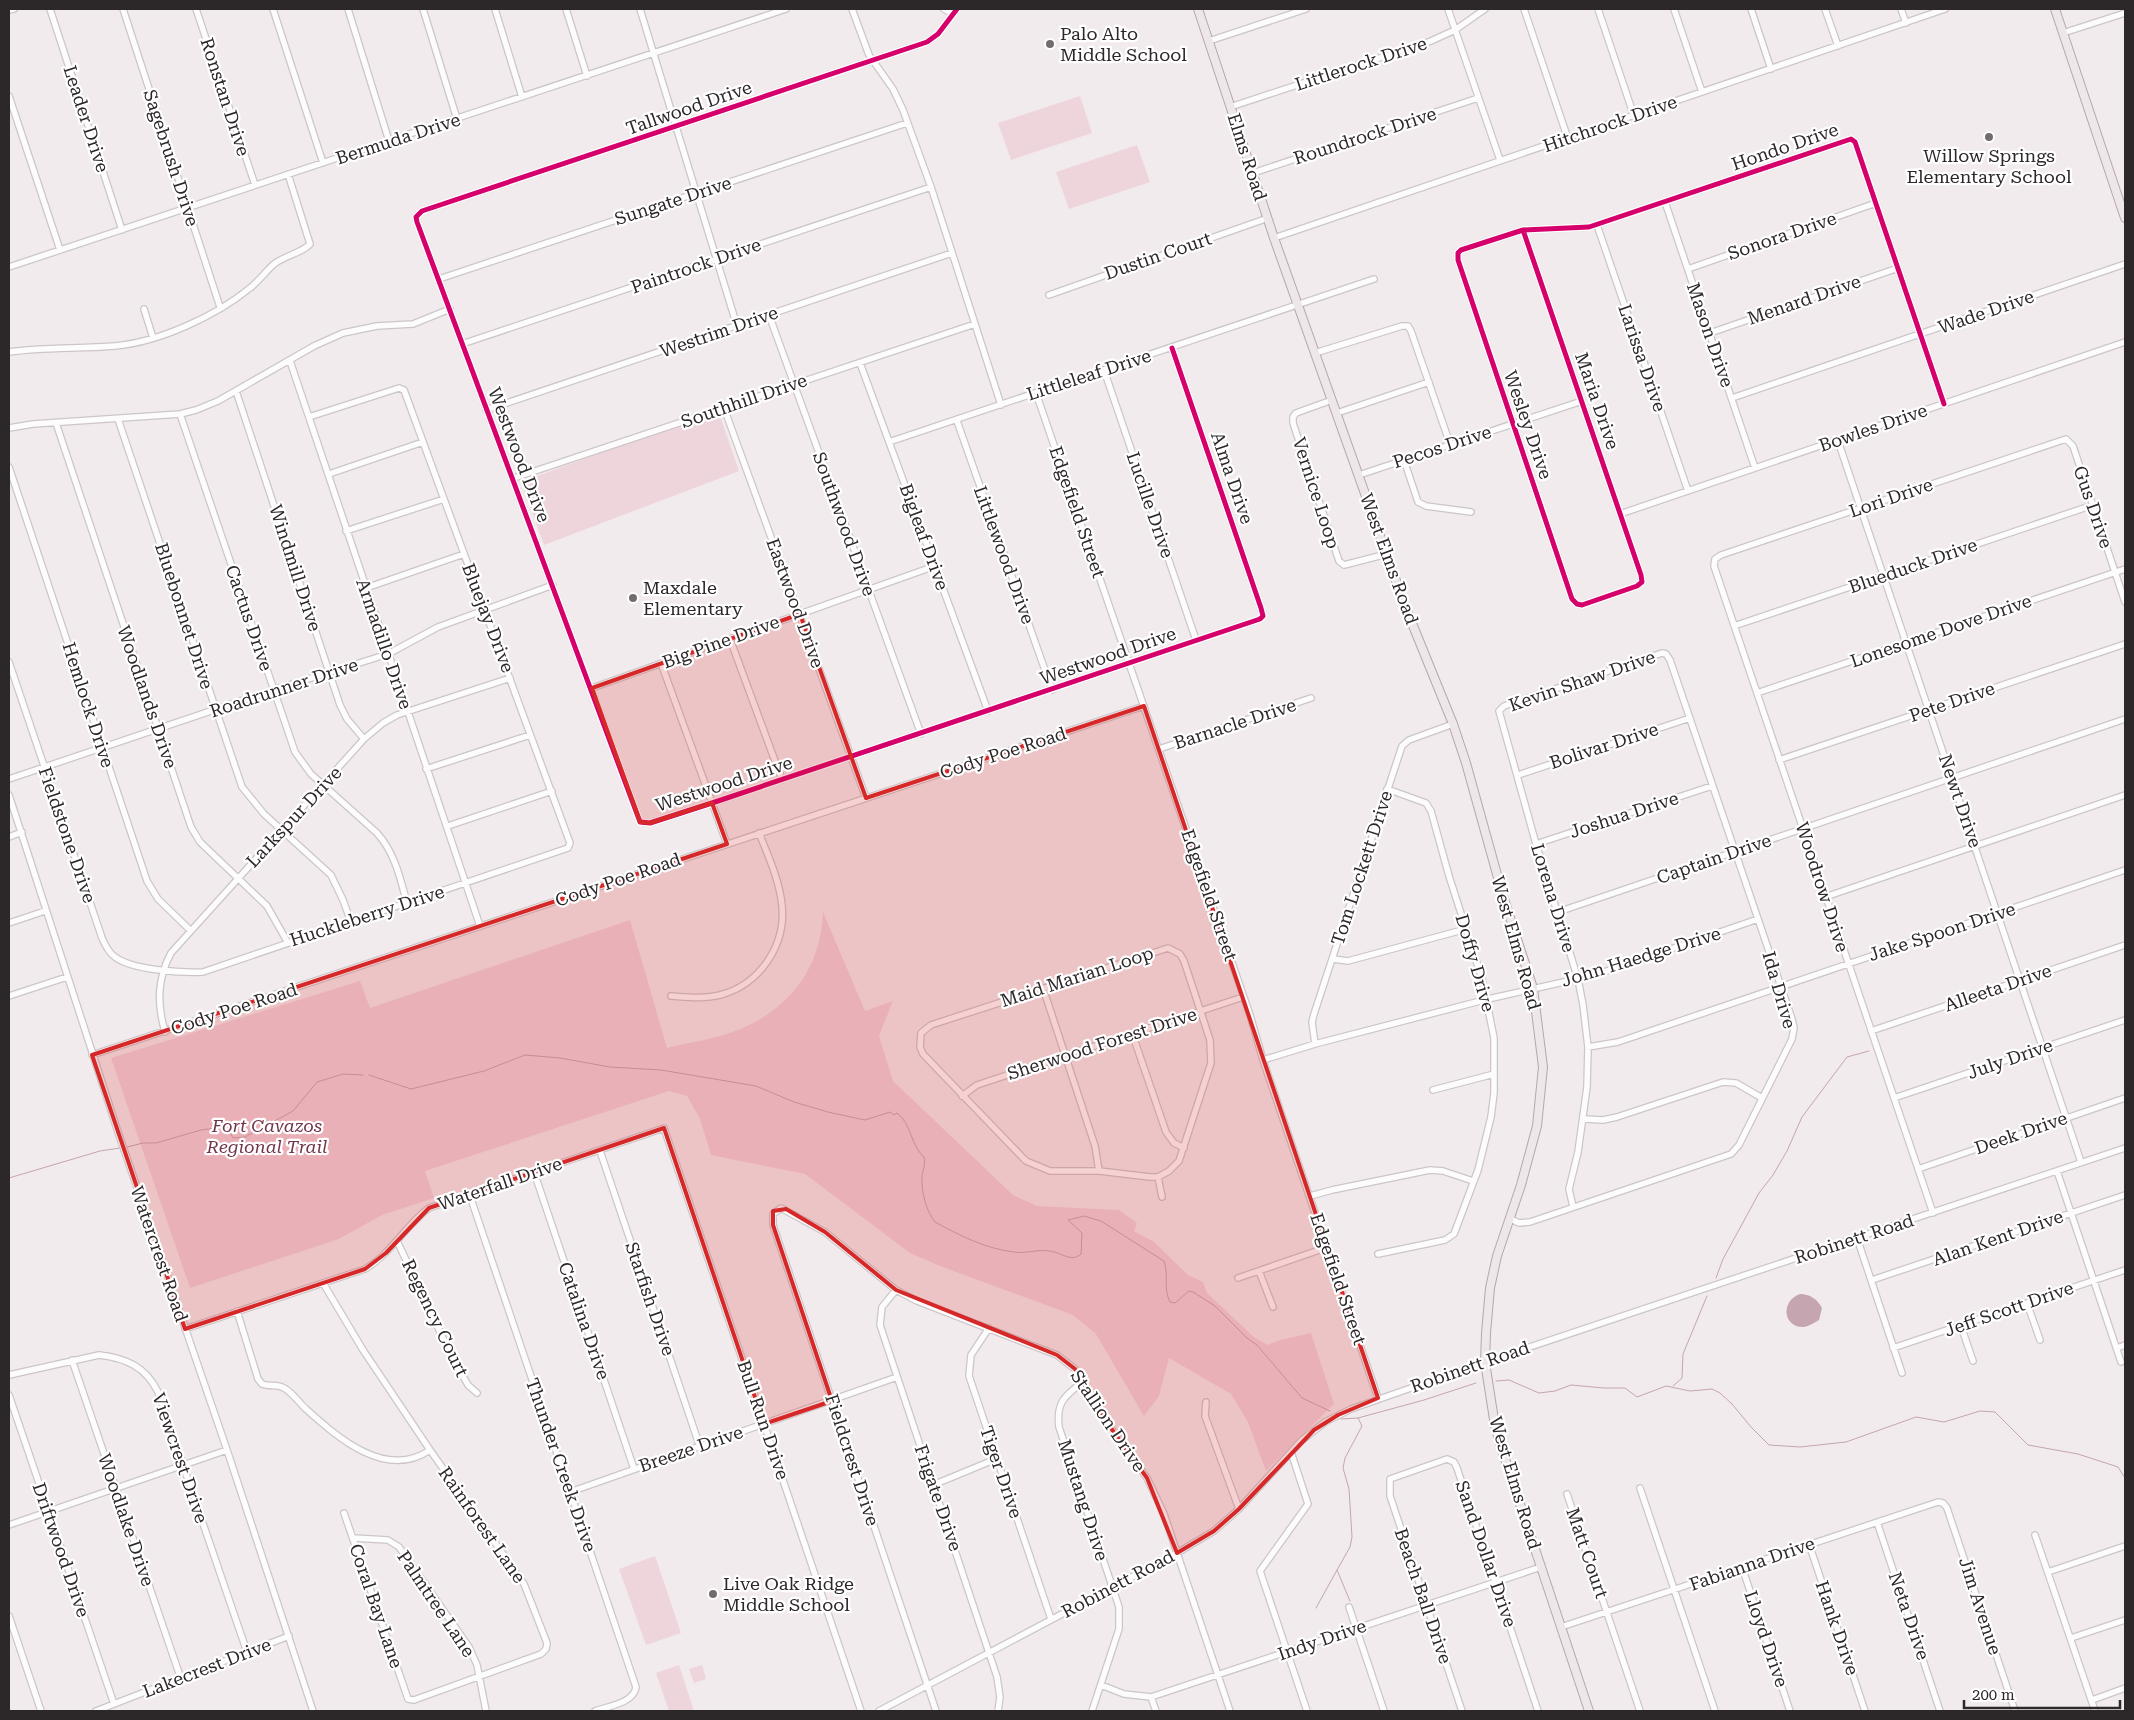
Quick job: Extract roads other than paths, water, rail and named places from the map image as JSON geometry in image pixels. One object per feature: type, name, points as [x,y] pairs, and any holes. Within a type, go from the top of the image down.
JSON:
[{"type":"main road","name":"Elms Road","points":[[1198,9],[1298,305]]},
{"type":"main road","points":[[2055,9],[2125,216]]},
{"type":"main road","name":"West Elms Road","points":[[1298,305],[1405,606],[1453,724],[1466,763],[1500,888],[1533,988],[1543,1066],[1540,1098],[1531,1151],[1497,1256],[1490,1288],[1485,1362],[1495,1426],[1589,1711]]},
{"type":"street","points":[[9,10],[14,9]]},
{"type":"street","name":"Leader Drive","points":[[50,9],[122,230]]},
{"type":"street","name":"Sagebrush Drive","points":[[123,9],[220,307]]},
{"type":"street","name":"Ronstan Drive","points":[[196,9],[254,186]]},
{"type":"street","points":[[273,9],[323,163]]},
{"type":"street","points":[[348,9],[389,141]]},
{"type":"street","points":[[423,9],[457,119]]},
{"type":"street","points":[[495,9],[522,97]]},
{"type":"street","points":[[566,9],[587,76]]},
{"type":"street","points":[[640,9],[737,326]]},
{"type":"street","name":"Bermuda Drive","points":[[9,266],[786,9]]},
{"type":"street","points":[[852,9],[872,60],[896,94],[908,123],[931,187],[1001,405]]},
{"type":"street","points":[[944,9],[955,11]]},
{"type":"street","points":[[1209,42],[1306,9]]},
{"type":"street","points":[[1448,9],[1500,160]]},
{"type":"street","name":"Littlerock Drive","points":[[1230,106],[1431,41],[1456,30],[1485,9]]},
{"type":"street","points":[[1524,9],[1568,139]]},
{"type":"street","points":[[1598,9],[1634,116]]},
{"type":"street","points":[[1674,9],[1702,92]]},
{"type":"street","points":[[1751,9],[1772,69]]},
{"type":"street","points":[[1825,9],[1838,46]]},
{"type":"street","points":[[1901,9],[1906,23]]},
{"type":"street","name":"Hitchrock Drive","points":[[1274,238],[1945,9]]},
{"type":"street","name":"Tallwood Drive","points":[[418,214],[422,211],[676,127],[934,38],[955,11]]},
{"type":"street","points":[[2063,33],[2125,13]]},
{"type":"street","points":[[9,96],[60,250]]},
{"type":"street","name":"Roundrock Drive","points":[[1253,173],[1478,98]]},
{"type":"street","name":"Sungate Drive","points":[[439,279],[908,123]]},
{"type":"street","name":"Hondo Drive","points":[[1458,253],[1524,230],[1581,228],[1597,225],[1852,139],[1855,142],[1944,404]]},
{"type":"street","points":[[9,352],[50,347],[115,346],[153,338],[186,326],[211,314],[249,289],[283,258],[308,246],[310,242],[288,174]]},
{"type":"street","name":"Paintrock Drive","points":[[462,344],[931,187]]},
{"type":"street","name":"Mason Drive","points":[[1665,202],[1754,468]]},
{"type":"street","name":"Sonora Drive","points":[[1688,269],[1876,203]]},
{"type":"street","name":"Westwood Drive","points":[[418,214],[417,222],[486,410],[514,478],[640,822],[650,823],[712,803],[1261,618]]},
{"type":"street","name":"Dustin Court","points":[[1049,295],[1268,218]]},
{"type":"street","name":"Larissa Drive","points":[[1597,225],[1688,490]]},
{"type":"street","name":"Maria Drive","points":[[1524,230],[1642,575],[1642,582]]},
{"type":"street","name":"Wesley Drive","points":[[1458,253],[1458,260],[1572,599],[1577,604],[1582,605],[1637,586],[1642,582]]},
{"type":"street","name":"Westrim Drive","points":[[486,410],[952,254]]},
{"type":"street","name":"Wade Drive","points":[[1732,398],[2125,264]]},
{"type":"street","name":"Menard Drive","points":[[1710,333],[1898,268]]},
{"type":"street","name":"Littleleaf Drive","points":[[889,442],[1374,279]]},
{"type":"street","points":[[144,309],[153,338]]},
{"type":"street","points":[[9,428],[180,414],[196,410],[236,391],[314,346],[343,333],[377,326],[413,324],[450,309]]},
{"type":"street","name":"Southwood Drive","points":[[768,315],[921,734]]},
{"type":"street","name":"Southhill Drive","points":[[514,478],[975,324]]},
{"type":"street","points":[[1315,353],[1402,326],[1408,326],[1450,444]]},
{"type":"street","name":"Bowles Drive","points":[[1620,514],[2125,342]]},
{"type":"street","name":"Alma Drive","points":[[1172,348],[1258,599],[1262,613],[1261,618]]},
{"type":"street","name":"Armadillo Drive","points":[[290,361],[426,770],[448,826],[480,926]]},
{"type":"street","name":"Bigleaf Drive","points":[[860,363],[988,711]]},
{"type":"street","name":"Lucille Drive","points":[[1104,370],[1196,640]]},
{"type":"street","points":[[1337,413],[1429,382]]},
{"type":"street","name":"Bluejay Drive","points":[[309,417],[402,389],[404,390],[552,791],[570,843],[568,848]]},
{"type":"street","name":"Windmill Drive","points":[[236,391],[329,672],[347,719],[364,739]]},
{"type":"street","name":"Edgefield Street","points":[[1036,393],[1159,749],[1378,1398]]},
{"type":"street","name":"Vernice Loop","points":[[1332,400],[1296,413],[1293,417],[1293,423],[1339,561],[1344,565],[1354,564],[1387,554]]},
{"type":"street","name":"Pecos Drive","points":[[1359,474],[1582,401]]},
{"type":"street","name":"Eastwood Drive","points":[[724,408],[866,798]]},
{"type":"street","name":"Cactus Drive","points":[[180,414],[297,756],[323,786],[377,833],[385,843],[396,863],[407,903]]},
{"type":"street","name":"Bluebonnet Drive","points":[[118,419],[242,787],[257,807],[331,875],[343,900],[350,922]]},
{"type":"street","name":"Littlewood Drive","points":[[956,421],[1052,690]]},
{"type":"street","name":"Woodlands Drive","points":[[56,423],[191,827],[200,842],[267,906],[288,943]]},
{"type":"street","name":"Newt Drive","points":[[1838,440],[2081,1162]]},
{"type":"street","name":"Lori Drive","points":[[1715,559],[1721,555],[1860,508],[2063,440],[2068,440]]},
{"type":"street","name":"Gus Drive","points":[[2068,440],[2073,446],[2125,602]]},
{"type":"street","points":[[328,474],[423,442]]},
{"type":"street","points":[[1404,460],[1418,502],[1426,506],[1471,512]]},
{"type":"street","name":"Hemlock Drive","points":[[9,467],[147,881],[158,899],[190,930]]},
{"type":"street","points":[[346,531],[444,499]]},
{"type":"street","name":"Blueduck Drive","points":[[1734,626],[2093,506]]},
{"type":"street","points":[[366,588],[464,554]]},
{"type":"street","name":"Woodrow Drive","points":[[1715,559],[1714,566],[1933,1213]]},
{"type":"street","name":"Big Pine Drive","points":[[592,688],[934,566]]},
{"type":"street","name":"Lonesome Dove Drive","points":[[1757,693],[2125,569]]},
{"type":"street","name":"Roadrunner Drive","points":[[9,779],[273,690],[388,654],[427,632],[553,585]]},
{"type":"street","points":[[730,639],[782,780]]},
{"type":"street","name":"Pete Drive","points":[[1779,760],[2125,644]]},
{"type":"street","name":"Kevin Shaw Drive","points":[[1499,711],[1504,706],[1658,653],[1666,654]]},
{"type":"street","name":"Ida Drive","points":[[1510,1219],[1519,1223],[1530,1222],[1730,1154],[1739,1145],[1793,1033],[1794,1028],[1758,919],[1670,660],[1666,654]]},
{"type":"street","name":"Fieldstone Drive","points":[[9,662],[104,944],[118,959],[130,964],[164,970]]},
{"type":"street","points":[[660,663],[727,844]]},
{"type":"street","name":"Larkspur Drive","points":[[165,1032],[159,1006],[159,988],[171,952],[364,739],[383,723],[407,711],[510,678]]},
{"type":"street","name":"Barnacle Drive","points":[[1159,749],[1311,698]]},
{"type":"street","name":"Cody Poe Road","points":[[92,1055],[1144,706]]},
{"type":"street","name":"Lorena Drive","points":[[1499,711],[1536,844],[1578,980],[1588,1046],[1584,1118],[1569,1189],[1573,1207]]},
{"type":"street","name":"Bolivar Drive","points":[[1518,775],[1690,718]]},
{"type":"street","name":"Captain Drive","points":[[1558,912],[2125,719]]},
{"type":"street","name":"Tom Lockett Drive","points":[[1315,1044],[1312,1022],[1387,789],[1405,742],[1453,724]]},
{"type":"street","points":[[426,770],[530,735]]},
{"type":"street","name":"Joshua Drive","points":[[1536,844],[1712,786]]},
{"type":"street","name":"Doffy Drive","points":[[1378,1254],[1450,1238],[1457,1230],[1485,1144],[1491,1117],[1494,1074],[1494,1038],[1488,999],[1429,807],[1420,800],[1387,789]]},
{"type":"street","points":[[448,826],[552,791]]},
{"type":"street","name":"Watercrest Road","points":[[9,795],[92,1055],[227,1450],[313,1711]]},
{"type":"street","points":[[1825,897],[2125,795]]},
{"type":"street","points":[[9,836],[22,832]]},
{"type":"street","points":[[671,996],[704,997],[731,991],[754,977],[768,962],[774,951],[780,933],[782,906],[778,887],[759,833]]},
{"type":"street","name":"Huckleberry Drive","points":[[164,970],[181,974],[203,972],[568,848]]},
{"type":"street","name":"Jake Spoon Drive","points":[[1588,1046],[1618,1042],[2125,870]]},
{"type":"street","points":[[9,923],[45,911]]},
{"type":"street","name":"John Haedge Drive","points":[[1263,1060],[1315,1044],[1488,999],[1578,980],[1758,919]]},
{"type":"street","points":[[1333,959],[1348,961],[1466,929]]},
{"type":"street","name":"Alleeta Drive","points":[[1871,1031],[2125,945]]},
{"type":"street","name":"Maid Marian Loop","points":[[1168,948],[1180,954],[1210,1040],[1211,1063],[1184,1148],[1175,1166],[1158,1177],[1099,1171],[1050,1171],[1035,1166],[1026,1161],[923,1054],[920,1047],[921,1033],[931,1024],[1043,988],[1168,948]]},
{"type":"street","points":[[9,996],[67,977]]},
{"type":"street","points":[[1043,988],[1095,1146],[1099,1171]]},
{"type":"street","name":"Sherwood Forest Drive","points":[[962,1096],[977,1085],[1243,997]]},
{"type":"street","name":"July Drive","points":[[1894,1098],[2125,1020]]},
{"type":"street","points":[[1132,1033],[1166,1132],[1174,1143],[1184,1148]]},
{"type":"street","points":[[1434,1090],[1494,1074]]},
{"type":"street","points":[[1584,1118],[1603,1120],[1617,1117],[1723,1082],[1736,1083],[1762,1098]]},
{"type":"street","name":"Deek Drive","points":[[1918,1169],[2125,1098]]},
{"type":"street","name":"Waterfall Drive","points":[[185,1329],[370,1266],[386,1253],[407,1228],[430,1208],[469,1193],[600,1151],[664,1128]]},
{"type":"street","name":"Bull Run Drive","points":[[664,1128],[861,1711]]},
{"type":"street","name":"Robinett Road","points":[[879,1711],[1177,1553],[1214,1531],[1240,1509],[1301,1440],[1325,1422],[1351,1409],[1378,1398],[2125,1148]]},
{"type":"street","name":"Starfish Drive","points":[[600,1151],[700,1447]]},
{"type":"street","points":[[1310,1196],[1430,1170],[1443,1171],[1473,1181]]},
{"type":"street","points":[[2057,1171],[2121,1362]]},
{"type":"street","name":"Catalina Drive","points":[[534,1172],[634,1469]]},
{"type":"street","points":[[1158,1177],[1162,1197]]},
{"type":"street","name":"Thunder Creek Drive","points":[[469,1193],[636,1687],[635,1694],[630,1699],[595,1711]]},
{"type":"street","name":"Alan Kent Drive","points":[[1872,1280],[2125,1195]]},
{"type":"street","name":"Stallion Drive","points":[[776,1210],[786,1209],[825,1232],[843,1244],[896,1290],[917,1301],[1057,1354],[1074,1369],[1100,1413],[1147,1478],[1164,1514],[1230,1711]]},
{"type":"street","name":"Fieldcrest Drive","points":[[776,1210],[772,1214],[773,1225],[936,1711]]},
{"type":"street","points":[[1857,1238],[1902,1373]]},
{"type":"street","name":"Regency Court","points":[[397,1241],[452,1357],[468,1385],[477,1393]]},
{"type":"street","points":[[1238,1278],[1328,1247]]},
{"type":"street","name":"Jeff Scott Drive","points":[[1894,1348],[2125,1270]]},
{"type":"street","points":[[1258,1271],[1273,1307]]},
{"type":"street","name":"Rainforest Lane","points":[[323,1283],[363,1350],[524,1584],[546,1643],[546,1649],[541,1654],[414,1700],[408,1699]]},
{"type":"street","name":"Frigate Drive","points":[[896,1290],[882,1307],[880,1324],[989,1652],[999,1686],[998,1711]]},
{"type":"street","points":[[2027,1303],[2040,1340]]},
{"type":"street","points":[[237,1311],[258,1379],[262,1384],[283,1387],[306,1409],[350,1444],[375,1458],[410,1459],[420,1457],[430,1450]]},
{"type":"street","points":[[1961,1326],[1973,1361]]},
{"type":"street","name":"Tiger Drive","points":[[989,1328],[970,1355],[968,1370],[996,1459],[1051,1619]]},
{"type":"street","points":[[2116,1348],[2125,1345]]},
{"type":"street","name":"Viewcrest Drive","points":[[9,1375],[30,1372],[93,1356],[110,1356],[136,1364],[152,1379],[247,1652]]},
{"type":"street","name":"Woodlake Drive","points":[[72,1360],[180,1679]]},
{"type":"street","name":"Breeze Drive","points":[[570,1492],[897,1377]]},
{"type":"street","name":"Mustang Drive","points":[[1083,1382],[1066,1395],[1059,1408],[1059,1427],[1119,1607],[1119,1629],[1092,1711]]},
{"type":"street","name":"Driftwood Drive","points":[[9,1395],[47,1512],[114,1704]]},
{"type":"street","points":[[1206,1402],[1205,1416],[1240,1509]]},
{"type":"street","points":[[9,1524],[227,1450]]},
{"type":"street","points":[[1291,1452],[1308,1504],[1260,1571],[1306,1711]]},
{"type":"street","points":[[933,1485],[996,1459]]},
{"type":"street","name":"Sand Dollar Drive","points":[[1390,1479],[1447,1459],[1454,1462],[1538,1711]]},
{"type":"street","name":"Beach Ball Drive","points":[[1390,1479],[1390,1496],[1462,1711]]},
{"type":"street","points":[[1640,1488],[1715,1711]]},
{"type":"street","name":"Matt Court","points":[[1567,1494],[1640,1711]]},
{"type":"street","name":"Fabianna Drive","points":[[1561,1627],[1938,1502],[1943,1503]]},
{"type":"street","name":"Jim Avenue","points":[[1943,1503],[1948,1508],[2015,1711]]},
{"type":"street","name":"Coral Bay Lane","points":[[344,1513],[408,1699]]},
{"type":"street","name":"Neta Drive","points":[[1877,1522],[1940,1711]]},
{"type":"street","points":[[2035,1534],[2095,1711]]},
{"type":"street","name":"Palmtree Lane","points":[[353,1538],[388,1540],[398,1548],[465,1641],[476,1665],[486,1711]]},
{"type":"street","name":"Hank Drive","points":[[1809,1544],[1865,1711]]},
{"type":"street","points":[[2048,1572],[2125,1546]]},
{"type":"street","name":"Indy Drive","points":[[1101,1685],[1124,1694],[1151,1697],[1541,1567]]},
{"type":"street","name":"Lloyd Drive","points":[[1742,1567],[1790,1711]]},
{"type":"street","points":[[1349,1607],[1384,1711]]},
{"type":"street","points":[[9,1616],[41,1711]]},
{"type":"street","points":[[2071,1638],[2125,1620]]},
{"type":"street","name":"Lakecrest Drive","points":[[96,1711],[289,1636]]},
{"type":"street","points":[[2092,1700],[2125,1688]]},
{"type":"street","points":[[1151,1697],[1156,1711]]},
{"type":"waterway","points":[[1716,1278],[1723,1259],[1759,1193],[1773,1175],[1787,1151],[1802,1117],[1847,1057],[1869,1051]]},
{"type":"waterway","points":[[369,1075],[411,1089],[484,1071],[525,1055],[560,1058],[610,1067],[661,1070],[756,1086],[794,1102],[865,1120],[890,1112],[894,1115],[897,1113],[906,1123],[916,1147],[924,1157],[923,1194],[929,1212],[935,1222],[993,1248],[1018,1252],[1049,1251],[1073,1257],[1081,1254],[1082,1233],[1068,1220],[1084,1216],[1101,1221],[1164,1261],[1167,1292],[1170,1302],[1175,1303],[1189,1291],[1215,1306],[1247,1338],[1257,1345],[1302,1398],[1330,1411]]},
{"type":"waterway","points":[[127,1147],[143,1143],[156,1143],[201,1130],[224,1127],[228,1129],[233,1138],[245,1137],[293,1111],[317,1082],[343,1074],[363,1075]]},
{"type":"waterway","points":[[9,1178],[100,1151],[120,1148]]},
{"type":"waterway","points":[[1673,1386],[1682,1378],[1683,1354],[1707,1296]]},
{"type":"waterway","points":[[1496,1381],[1509,1380],[1539,1393],[1555,1391],[1571,1385],[1625,1388],[1637,1397],[1666,1386],[1690,1391],[1712,1389],[1720,1393],[1732,1404],[1769,1445],[1800,1447],[1846,1442],[1916,1417],[1944,1422],[1980,1411],[1995,1412],[2028,1445],[2078,1454],[2118,1467],[2125,1478]]},
{"type":"waterway","points":[[1358,1418],[1424,1400],[1476,1383]]},
{"type":"waterway","points":[[1341,1419],[1358,1418],[1362,1426],[1345,1458],[1343,1468],[1349,1489],[1352,1537],[1350,1547],[1337,1570],[1350,1601]]},
{"type":"waterway","points":[[1316,1608],[1337,1570]]},
{"type":"place","name":"Palo Alto Middle School","points":[[1050,44]]},
{"type":"place","name":"Willow Springs Elementary School","points":[[1989,137]]},
{"type":"place","name":"Maxdale Elementary","points":[[633,598]]},
{"type":"place","name":"Live Oak Ridge Middle School","points":[[713,1594]]},
{"type":"park label","name":"Fort Cavazos Regional Trail","points":[[267,1136]]}]
